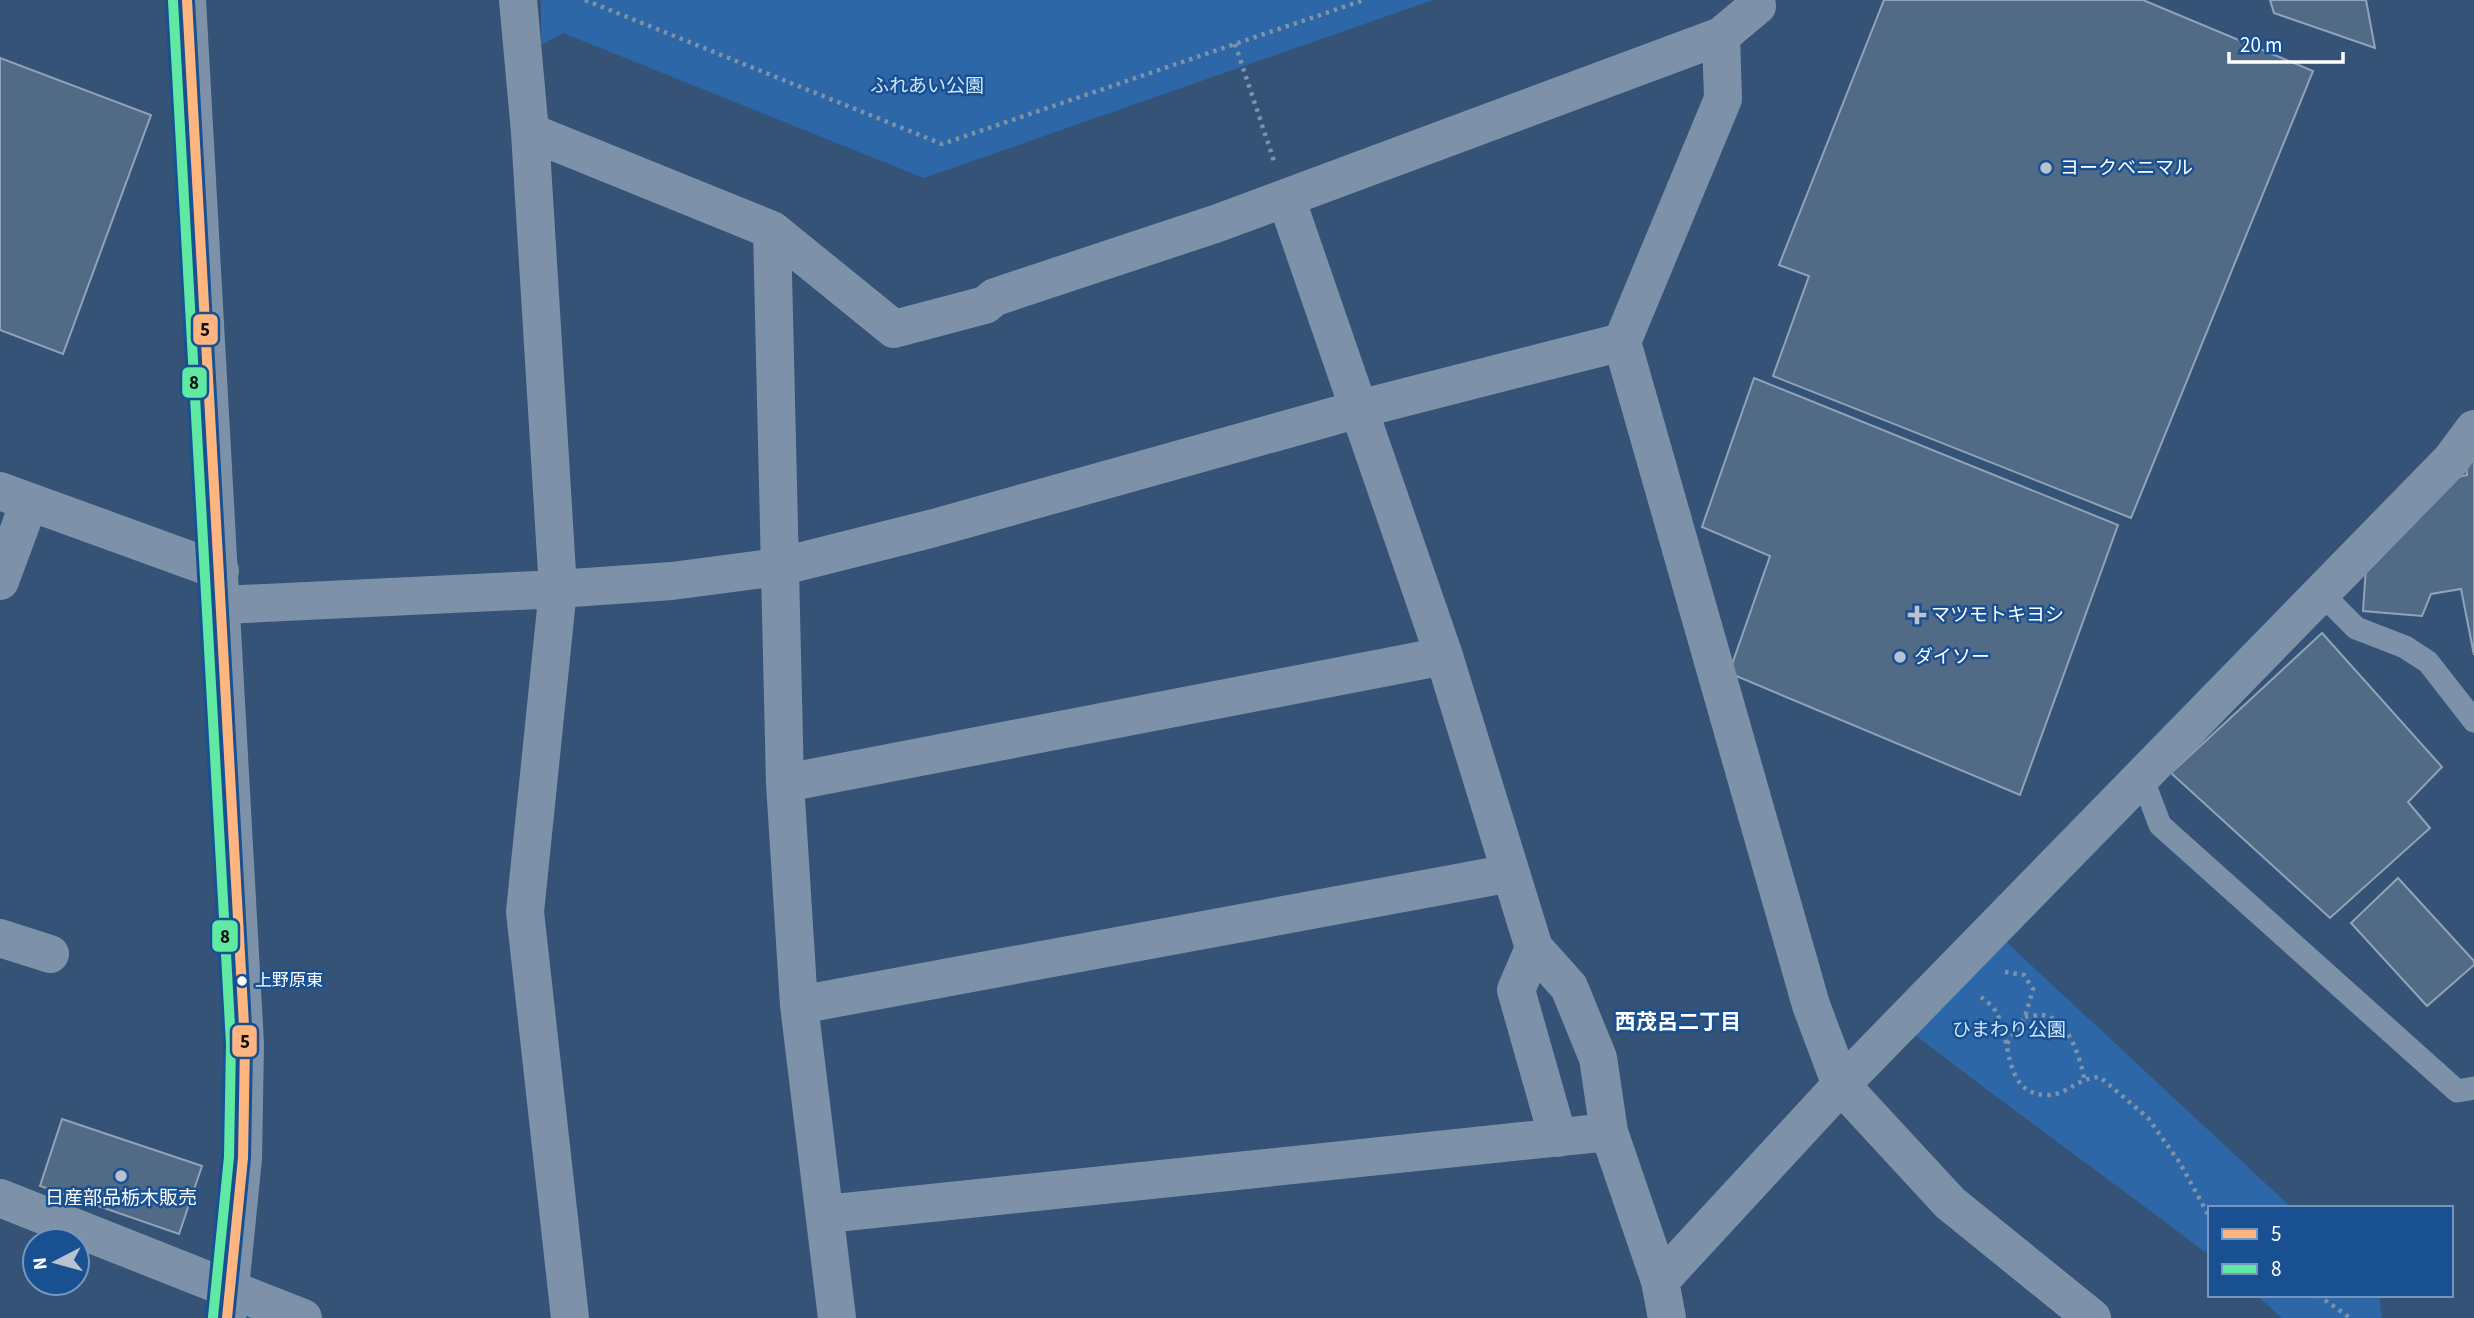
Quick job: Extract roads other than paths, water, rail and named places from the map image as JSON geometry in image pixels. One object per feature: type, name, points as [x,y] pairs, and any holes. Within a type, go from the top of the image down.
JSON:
[{"type":"main road","points":[[187,0],[245,1044],[243,1157],[229,1305]]},
{"type":"main road","points":[[518,0],[530,132],[558,589],[525,912],[570,1318]]},
{"type":"main road","points":[[530,132],[772,230],[894,329],[985,305],[995,297],[1286,198],[1721,36],[1757,6],[1756,0]]},
{"type":"main road","points":[[1721,36],[1723,99],[1622,342],[1811,1005],[1841,1085],[1950,1203],[2092,1318]]},
{"type":"main road","points":[[1286,198],[1444,656],[1534,948],[1569,987],[1598,1058],[1609,1132],[1660,1281],[1667,1318]]},
{"type":"main road","points":[[772,230],[785,783],[799,1005],[827,1214],[837,1318]]},
{"type":"main road","points":[[0,581],[15,497],[221,588],[558,589],[673,581],[779,567],[934,528],[1359,410],[1622,342]]},
{"type":"main road","points":[[1660,1281],[1841,1085],[2451,460],[2474,429]]},
{"type":"main road","points":[[785,783],[1444,656]]},
{"type":"main road","points":[[799,1005],[1511,873]]},
{"type":"main road","points":[[0,938],[50,954]]},
{"type":"main road","points":[[1534,948],[1516,990],[1558,1138]]},
{"type":"main road","points":[[827,1214],[1609,1132]]},
{"type":"main road","points":[[0,1198],[229,1305],[303,1318]]},
{"type":"lane","points":[[2320,592],[2356,628],[2406,647],[2428,662],[2474,720]]},
{"type":"lane","points":[[2141,775],[2160,825],[2457,1091],[2474,1088]]},
{"type":"place","name":"ヨークベニマル","points":[[2046,168]]},
{"type":"place","name":"マツモトキヨシ","points":[[1917,615]]},
{"type":"place","name":"ダイソー","points":[[1900,657]]},
{"type":"place","name":"上野原東","points":[[242,981]]},
{"type":"place","name":"日産部品栃木販売","points":[[121,1176]]},
{"type":"district","name":"西茂呂二丁目","points":[[1678,1022]]},
{"type":"park label","name":"ふれあい公園","points":[[927,86]]},
{"type":"park label","name":"ひまわり公園","points":[[2009,1030]]}]
